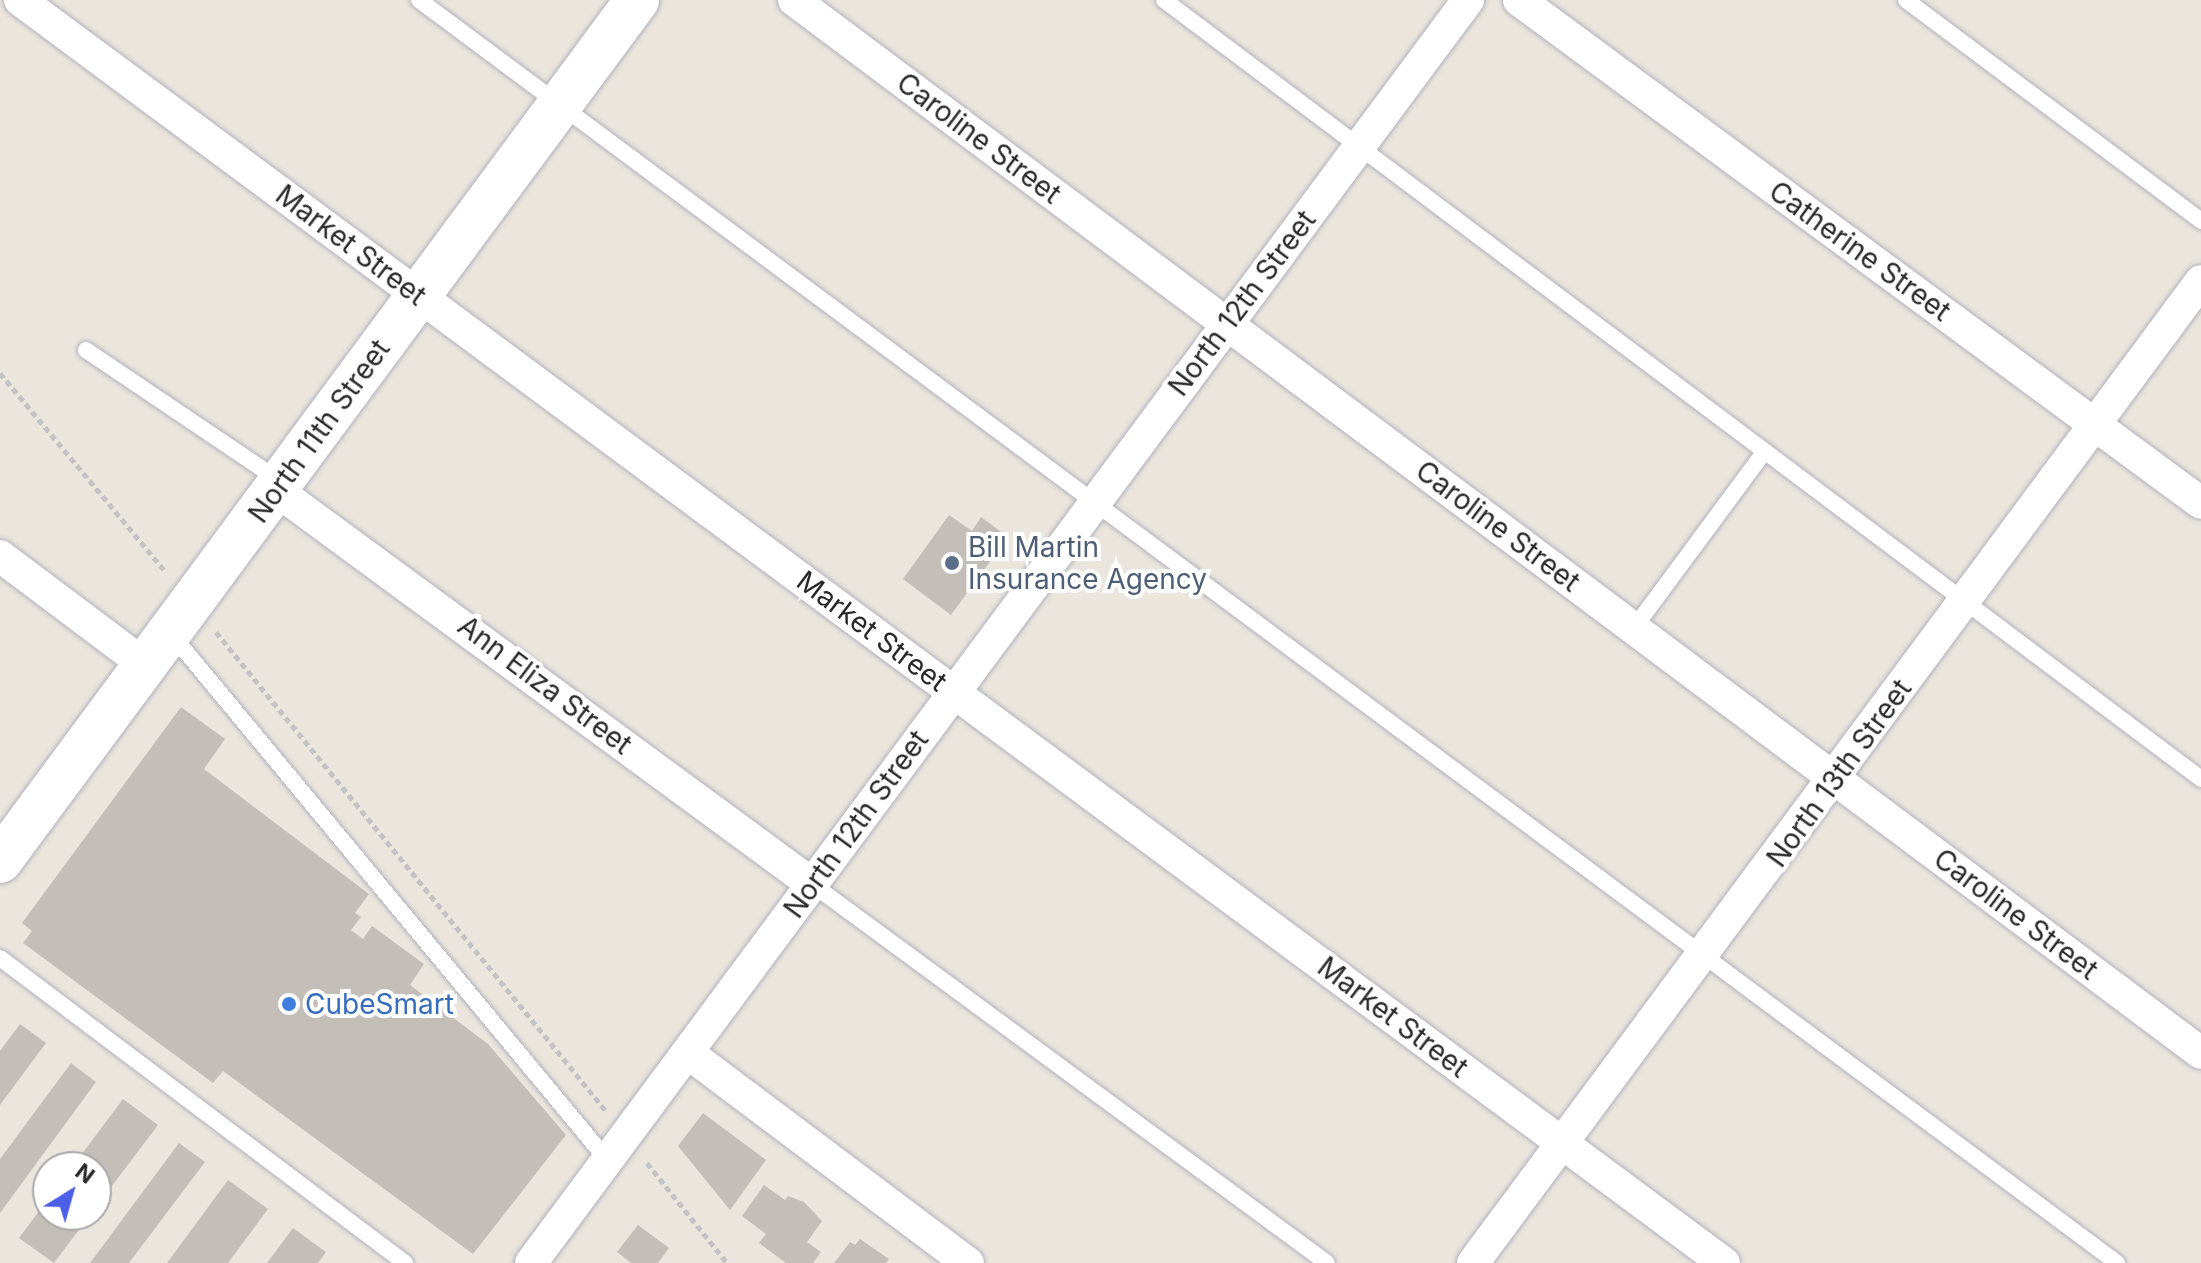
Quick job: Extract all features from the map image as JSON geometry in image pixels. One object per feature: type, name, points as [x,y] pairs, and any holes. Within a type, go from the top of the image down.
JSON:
[{"type":"street","name":"Market Street","points":[[20,0],[1724,1263]]},
{"type":"street","name":"North 11th Street","points":[[0,861],[637,0]]},
{"type":"street","name":"Caroline Street","points":[[794,0],[2201,1053]]},
{"type":"street","name":"North 12th Street","points":[[531,1263],[1468,0]]},
{"type":"street","name":"Catherine Street","points":[[1519,0],[2201,503]]},
{"type":"street","name":"North 13th Street","points":[[1473,1263],[1836,780],[2094,423],[2201,281]]},
{"type":"street","name":"Ann Eliza Street","points":[[279,486],[812,884]]},
{"type":"street","points":[[0,556],[169,634]]},
{"type":"street","points":[[688,1053],[968,1263]]},
{"type":"lane","points":[[419,0],[2117,1263]]},
{"type":"lane","points":[[1164,0],[2201,779]]},
{"type":"lane","points":[[1906,0],[2201,221]]},
{"type":"lane","points":[[86,350],[279,486]]},
{"type":"lane","points":[[1634,628],[1764,452]]},
{"type":"lane","points":[[169,634],[617,1148]]},
{"type":"lane","points":[[812,884],[1327,1263]]},
{"type":"lane","points":[[0,958],[405,1263]]},
{"type":"path","points":[[0,373],[169,634],[617,1148],[727,1263]]},
{"type":"building","points":[[949,515],[972,531],[981,517],[1008,537],[951,615],[903,579]]},
{"type":"building","points":[[181,707],[225,739],[204,769],[369,894],[355,913],[361,917],[351,930],[363,939],[372,926],[424,964],[410,985],[488,1044],[566,1135],[473,1254],[223,1071],[213,1083],[23,943],[32,931],[22,923]]},
{"type":"building","points":[[20,1024],[46,1043],[0,1105],[0,1051]]},
{"type":"building","points":[[71,1063],[96,1082],[45,1151],[32,1151],[32,1169],[0,1213],[0,1159]]},
{"type":"building","points":[[123,1099],[158,1125],[112,1186],[112,1151],[84,1151]]},
{"type":"building","points":[[703,1113],[766,1160],[730,1210],[678,1146]]},
{"type":"building","points":[[179,1143],[205,1162],[129,1263],[90,1263]]},
{"type":"building","points":[[228,1180],[268,1209],[228,1263],[167,1263]]},
{"type":"building","points":[[764,1185],[785,1200],[788,1196],[804,1202],[822,1221],[807,1242],[821,1252],[813,1263],[786,1263],[759,1243],[766,1234],[742,1216]]},
{"type":"building","points":[[32,1221],[32,1231],[78,1231],[54,1263],[19,1238]]},
{"type":"building","points":[[638,1225],[669,1248],[658,1263],[631,1263],[617,1252]]},
{"type":"building","points":[[293,1228],[326,1252],[318,1263],[267,1263]]},
{"type":"building","points":[[860,1239],[889,1259],[886,1263],[834,1263],[850,1242],[855,1245]]},
{"type":"place","name":"Bill Martin Insurance Agency","points":[[952,563]]},
{"type":"place","name":"CubeSmart","points":[[289,1004]]}]
